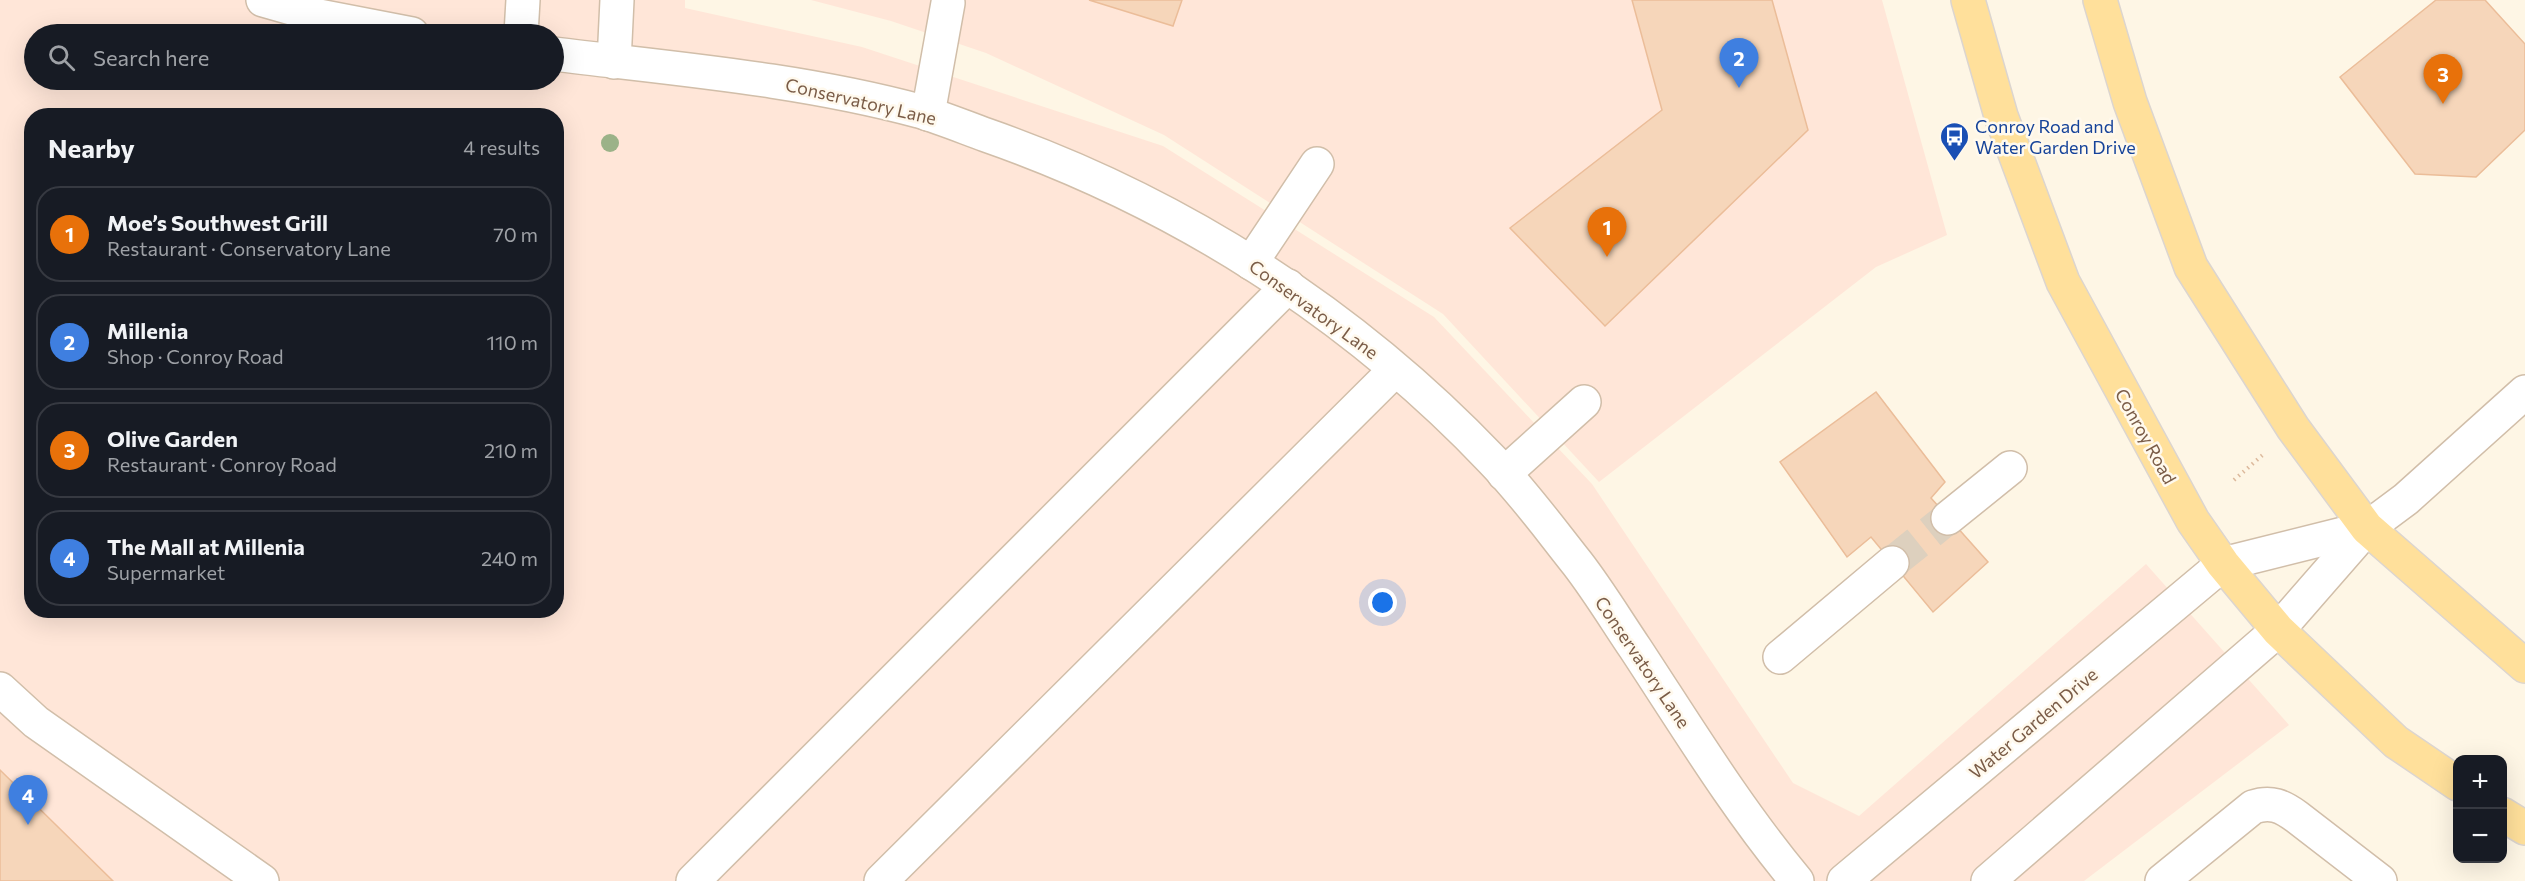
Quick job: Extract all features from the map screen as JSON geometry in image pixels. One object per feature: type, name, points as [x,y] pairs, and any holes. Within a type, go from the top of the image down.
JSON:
[{"type":"main road","name":"Conroy Road","points":[[1968,0],[2001,116],[2063,282],[2193,521],[2223,564],[2278,630],[2396,742],[2453,781]]},
{"type":"main road","points":[[2100,0],[2130,102],[2191,267],[2293,428],[2367,528],[2525,666]]},
{"type":"main road","points":[[2507,817],[2525,828]]},
{"type":"street","points":[[263,0],[311,14],[362,24]]},
{"type":"street","points":[[522,24],[523,0]]},
{"type":"street","points":[[614,62],[617,0]]},
{"type":"street","points":[[928,114],[948,3]]},
{"type":"street","name":"Conservatory Lane","points":[[564,55],[713,72],[823,89],[928,114],[1018,146],[1101,180],[1188,223],[1288,286],[1355,335],[1486,454],[1504,474],[1580,566],[1756,832],[1797,881]]},
{"type":"street","points":[[1251,263],[1317,164]]},
{"type":"street","points":[[693,881],[1288,286]]},
{"type":"street","points":[[881,881],[1395,370]]},
{"type":"street","points":[[1988,881],[2278,630],[2367,528],[2406,499],[2525,392]]},
{"type":"street","points":[[1504,474],[1584,402]]},
{"type":"street","points":[[1948,518],[2010,468]]},
{"type":"street","points":[[2223,564],[2367,528]]},
{"type":"street","points":[[1780,657],[1892,563]]},
{"type":"street","name":"Water Garden Drive","points":[[1844,881],[2223,564]]},
{"type":"street","points":[[0,689],[36,722],[262,881]]},
{"type":"street","points":[[2162,881],[2253,807],[2267,803],[2283,807],[2380,881]]},
{"type":"path","points":[[2234,480],[2270,449]]},
{"type":"shaded area","points":[[0,0],[685,0],[685,8],[862,47],[1163,146],[1434,317],[1592,484],[1793,783],[1859,816],[2146,564],[2289,725],[2084,881],[0,881]]},
{"type":"shaded area","points":[[811,0],[1882,0],[1947,235],[1876,267],[1599,482],[1443,314],[1164,135],[986,53],[891,21]]},
{"type":"building","points":[[1089,0],[1182,0],[1173,26]]},
{"type":"building","points":[[1632,0],[1772,0],[1808,130],[1605,326],[1510,228],[1662,110]]},
{"type":"building","points":[[2436,0],[2485,0],[2525,44],[2525,130],[2476,177],[2415,174],[2340,77]]},
{"type":"building","points":[[1876,392],[1945,482],[1931,498],[1988,562],[1933,612],[1871,537],[1847,557],[1780,462]]},
{"type":"building","points":[[0,770],[113,881],[0,881]]},
{"type":"tunnel","points":[[1892,563],[1948,518]]},
{"type":"place","name":"Millenia","points":[[1739,88]]},
{"type":"place","name":"Olive Garden","points":[[2443,104]]},
{"type":"place","name":"Conroy Road and Water Garden Drive","points":[[1954,162]]},
{"type":"place","name":"Moe’s Southwest Grill","points":[[1607,257]]},
{"type":"place","name":"The Mall at Millenia","points":[[28,825]]}]
